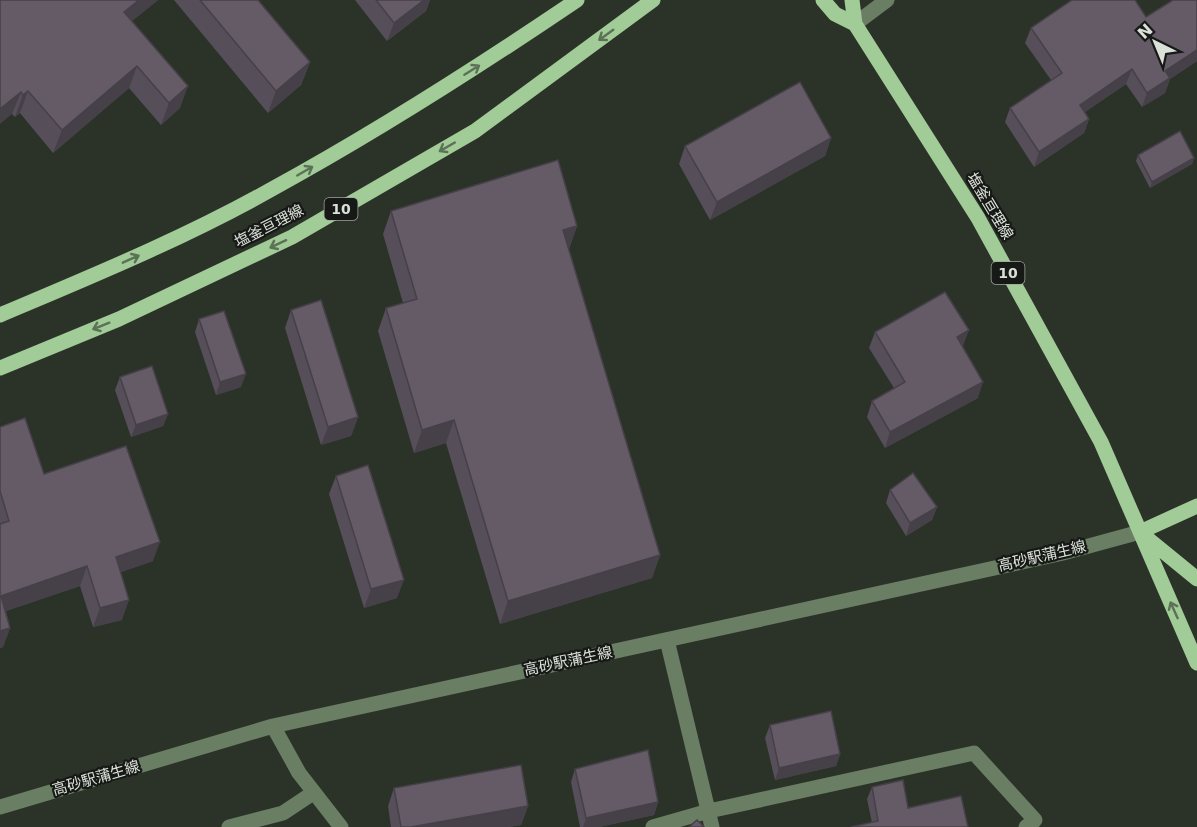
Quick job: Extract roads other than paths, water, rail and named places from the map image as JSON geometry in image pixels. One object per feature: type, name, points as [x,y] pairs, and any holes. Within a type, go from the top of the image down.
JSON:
[{"type":"main road","name":"塩釜亘理線","points":[[0,315],[134,258],[270,190],[387,124],[578,0]]},
{"type":"main road","name":"塩釜亘理線","points":[[0,368],[119,319],[292,237],[475,131],[653,0]]},
{"type":"main road","points":[[823,0],[835,14],[855,24]]},
{"type":"main road","name":"塩釜亘理線","points":[[852,0],[855,24],[978,218],[1101,442],[1197,663]]},
{"type":"main road","points":[[1140,532],[1197,506]]},
{"type":"main road","name":"塩釜亘理線","points":[[1140,532],[1197,579]]},
{"type":"street","points":[[855,24],[887,0]]},
{"type":"street","name":"高砂駅蒲生線","points":[[0,807],[273,726],[1064,553],[1140,532]]},
{"type":"street","points":[[667,640],[712,827]]},
{"type":"street","points":[[273,726],[299,773],[341,827]]},
{"type":"street","points":[[653,827],[709,811],[974,753],[1035,820],[1026,827]]},
{"type":"street","points":[[229,827],[283,813],[313,793]]}]
